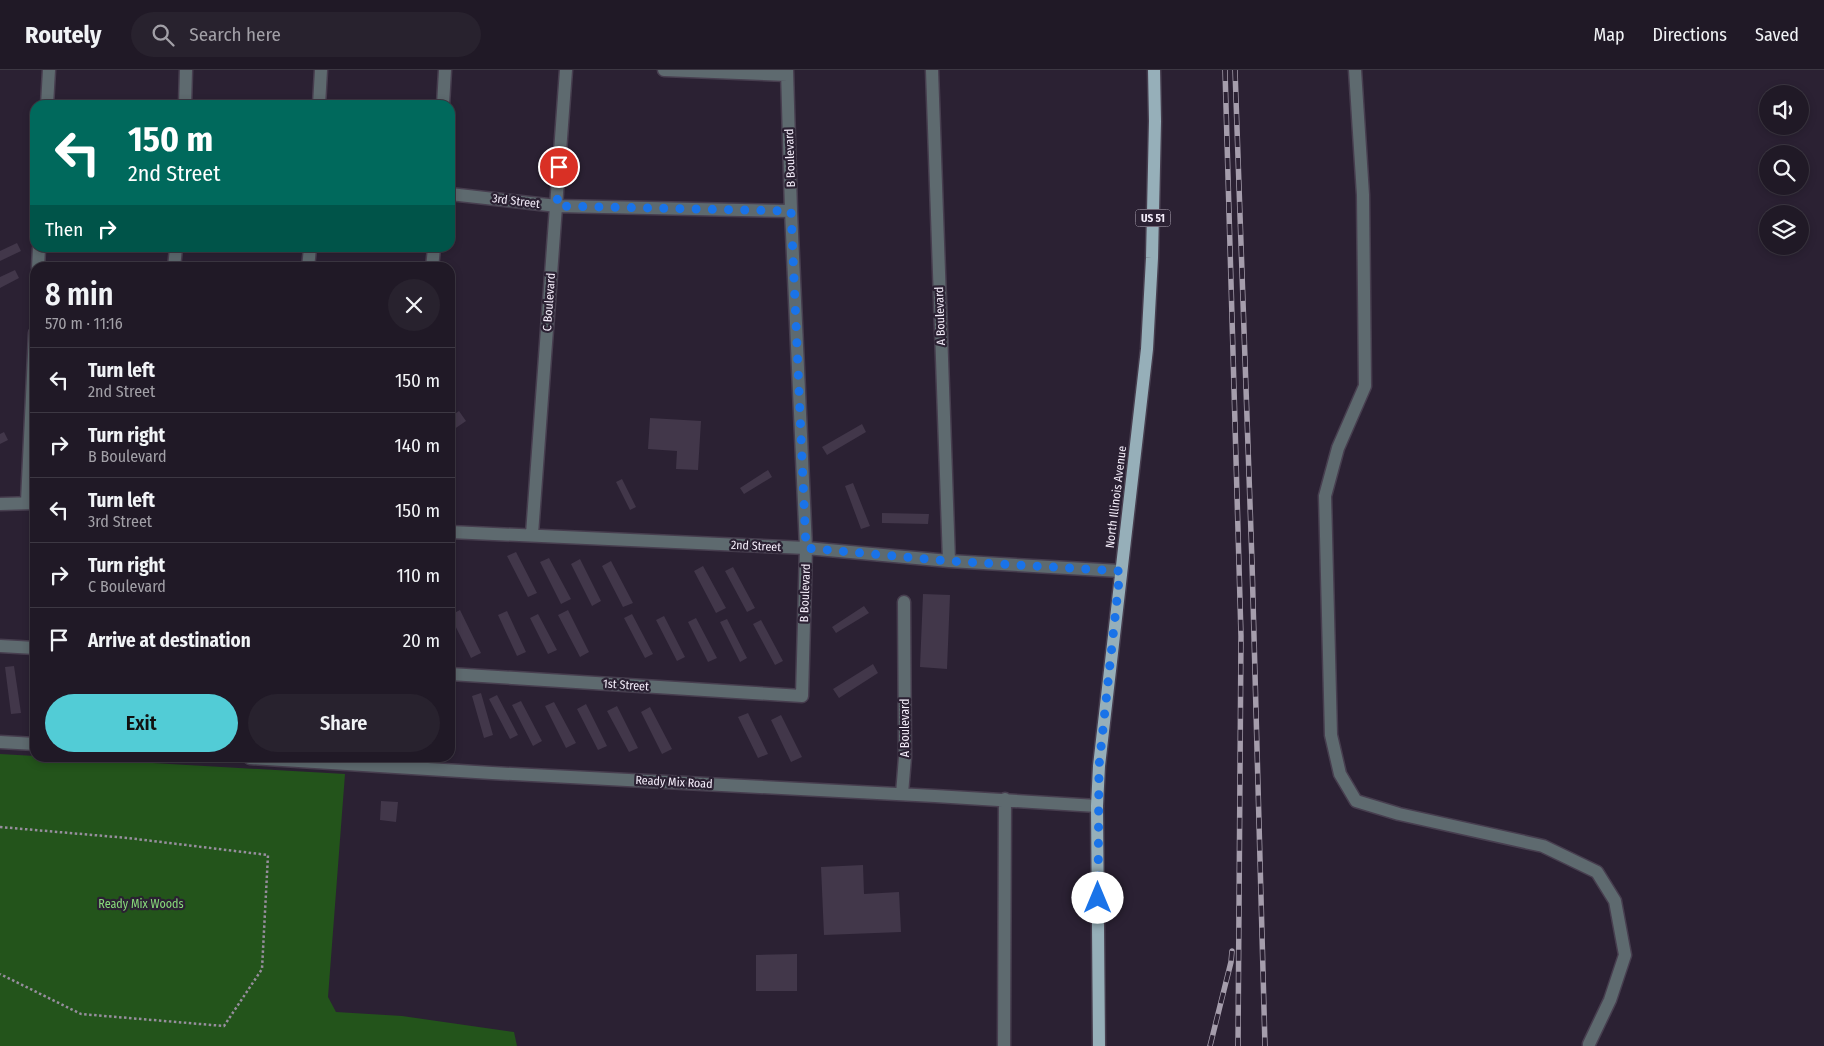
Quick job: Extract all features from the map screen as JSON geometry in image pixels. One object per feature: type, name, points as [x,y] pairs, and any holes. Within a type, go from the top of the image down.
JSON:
[{"type":"main road","name":"North Illinois Avenue","points":[[1099,1046],[1097,806],[1099,766],[1147,349],[1152,258],[1155,140],[1154,70]]},
{"type":"street","points":[[47,100],[49,70]]},
{"type":"street","points":[[185,100],[186,70]]},
{"type":"street","points":[[319,100],[320,70]]},
{"type":"street","points":[[443,100],[445,70]]},
{"type":"street","name":"C Boulevard","points":[[532,534],[566,70]]},
{"type":"street","points":[[664,70],[787,73]]},
{"type":"street","name":"A Boulevard","points":[[932,70],[949,561]]},
{"type":"street","points":[[1355,70],[1363,195],[1365,386],[1338,448],[1325,496],[1331,735],[1340,774],[1356,801],[1399,814],[1544,846],[1597,872],[1615,901],[1625,955],[1610,1000],[1589,1045]]},
{"type":"street","name":"B Boulevard","points":[[787,73],[791,211],[806,548],[802,696]]},
{"type":"street","name":"3rd Street","points":[[455,195],[557,206],[791,211]]},
{"type":"street","points":[[0,504],[30,502]]},
{"type":"street","name":"2nd Street","points":[[455,532],[532,534],[806,548],[949,561],[1120,571]]},
{"type":"street","name":"A Boulevard","points":[[902,794],[905,757],[904,602]]},
{"type":"street","points":[[0,646],[30,648]]},
{"type":"street","name":"1st Street","points":[[455,674],[802,696]]},
{"type":"street","points":[[0,742],[30,744]]},
{"type":"street","name":"Ready Mix Road","points":[[316,762],[1097,806]]},
{"type":"street","points":[[1004,1046],[1005,800]]},
{"type":"path","points":[[0,827],[128,838],[268,856],[262,969],[224,1026],[81,1014],[0,974]]},
{"type":"green space","name":"Ready Mix Woods","points":[[0,754],[30,756],[30,762],[136,762],[345,774],[328,997],[336,1012],[402,1016],[514,1032],[517,1046],[0,1046]]},
{"type":"building","points":[[17,243],[21,251],[0,261],[0,251]]},
{"type":"building","points":[[15,270],[19,278],[0,288],[0,277]]},
{"type":"building","points":[[459,411],[466,421],[455,429],[455,414]]},
{"type":"building","points":[[650,418],[701,421],[698,470],[676,469],[677,451],[648,449]]},
{"type":"building","points":[[862,424],[866,432],[827,455],[822,447]]},
{"type":"building","points":[[4,432],[8,440],[0,444],[0,434]]},
{"type":"building","points":[[768,470],[772,477],[744,494],[740,488]]},
{"type":"building","points":[[622,479],[636,507],[630,510],[616,482]]},
{"type":"building","points":[[853,483],[870,526],[861,529],[845,486]]},
{"type":"building","points":[[882,513],[929,514],[928,524],[882,523]]},
{"type":"building","points":[[516,552],[537,593],[528,597],[507,556]]},
{"type":"building","points":[[549,558],[571,599],[561,604],[540,562]]},
{"type":"building","points":[[580,559],[601,601],[592,606],[571,564]]},
{"type":"building","points":[[611,561],[633,603],[623,607],[602,566]]},
{"type":"building","points":[[703,566],[726,608],[716,613],[694,571]]},
{"type":"building","points":[[733,567],[755,608],[747,612],[725,571]]},
{"type":"building","points":[[923,594],[950,595],[947,669],[920,667]]},
{"type":"building","points":[[864,606],[869,613],[836,633],[832,627]]},
{"type":"building","points":[[460,610],[481,653],[471,658],[455,625],[455,612]]},
{"type":"building","points":[[568,610],[589,652],[580,657],[558,615]]},
{"type":"building","points":[[507,611],[526,652],[517,656],[498,615]]},
{"type":"building","points":[[538,614],[557,650],[548,654],[530,618]]},
{"type":"building","points":[[632,614],[653,654],[645,658],[624,618]]},
{"type":"building","points":[[664,616],[685,657],[677,661],[656,620]]},
{"type":"building","points":[[696,618],[717,658],[708,662],[688,622]]},
{"type":"building","points":[[727,619],[747,658],[740,662],[720,622]]},
{"type":"building","points":[[761,620],[783,661],[775,665],[753,624]]},
{"type":"building","points":[[873,664],[878,673],[839,698],[833,689]]},
{"type":"building","points":[[14,666],[21,713],[11,714],[5,667]]},
{"type":"building","points":[[481,693],[493,735],[484,738],[472,696]]},
{"type":"building","points":[[497,695],[518,735],[510,739],[489,699]]},
{"type":"building","points":[[521,701],[542,741],[533,746],[512,705]]},
{"type":"building","points":[[554,702],[576,743],[566,748],[545,706]]},
{"type":"building","points":[[586,704],[607,746],[598,750],[577,709]]},
{"type":"building","points":[[617,706],[638,748],[629,752],[607,711]]},
{"type":"building","points":[[650,707],[672,749],[662,754],[641,712]]},
{"type":"building","points":[[748,713],[768,754],[758,758],[738,717]]},
{"type":"building","points":[[781,715],[802,757],[791,762],[771,720]]},
{"type":"building","points":[[381,801],[398,802],[396,822],[380,820]]},
{"type":"building","points":[[863,865],[864,894],[899,892],[901,932],[824,935],[821,867]]},
{"type":"building","points":[[797,954],[797,991],[756,991],[756,955]]},
{"type":"railway","points":[[1225,70],[1241,636],[1238,1046]]},
{"type":"railway","points":[[1235,70],[1252,562],[1265,1046]]},
{"type":"railway","points":[[1210,1046],[1231,962],[1232,951]]},
{"type":"route","points":[[559,167],[557,206],[791,211],[806,548],[949,561],[1120,571],[1099,766],[1097,806],[1098,898]]}]
